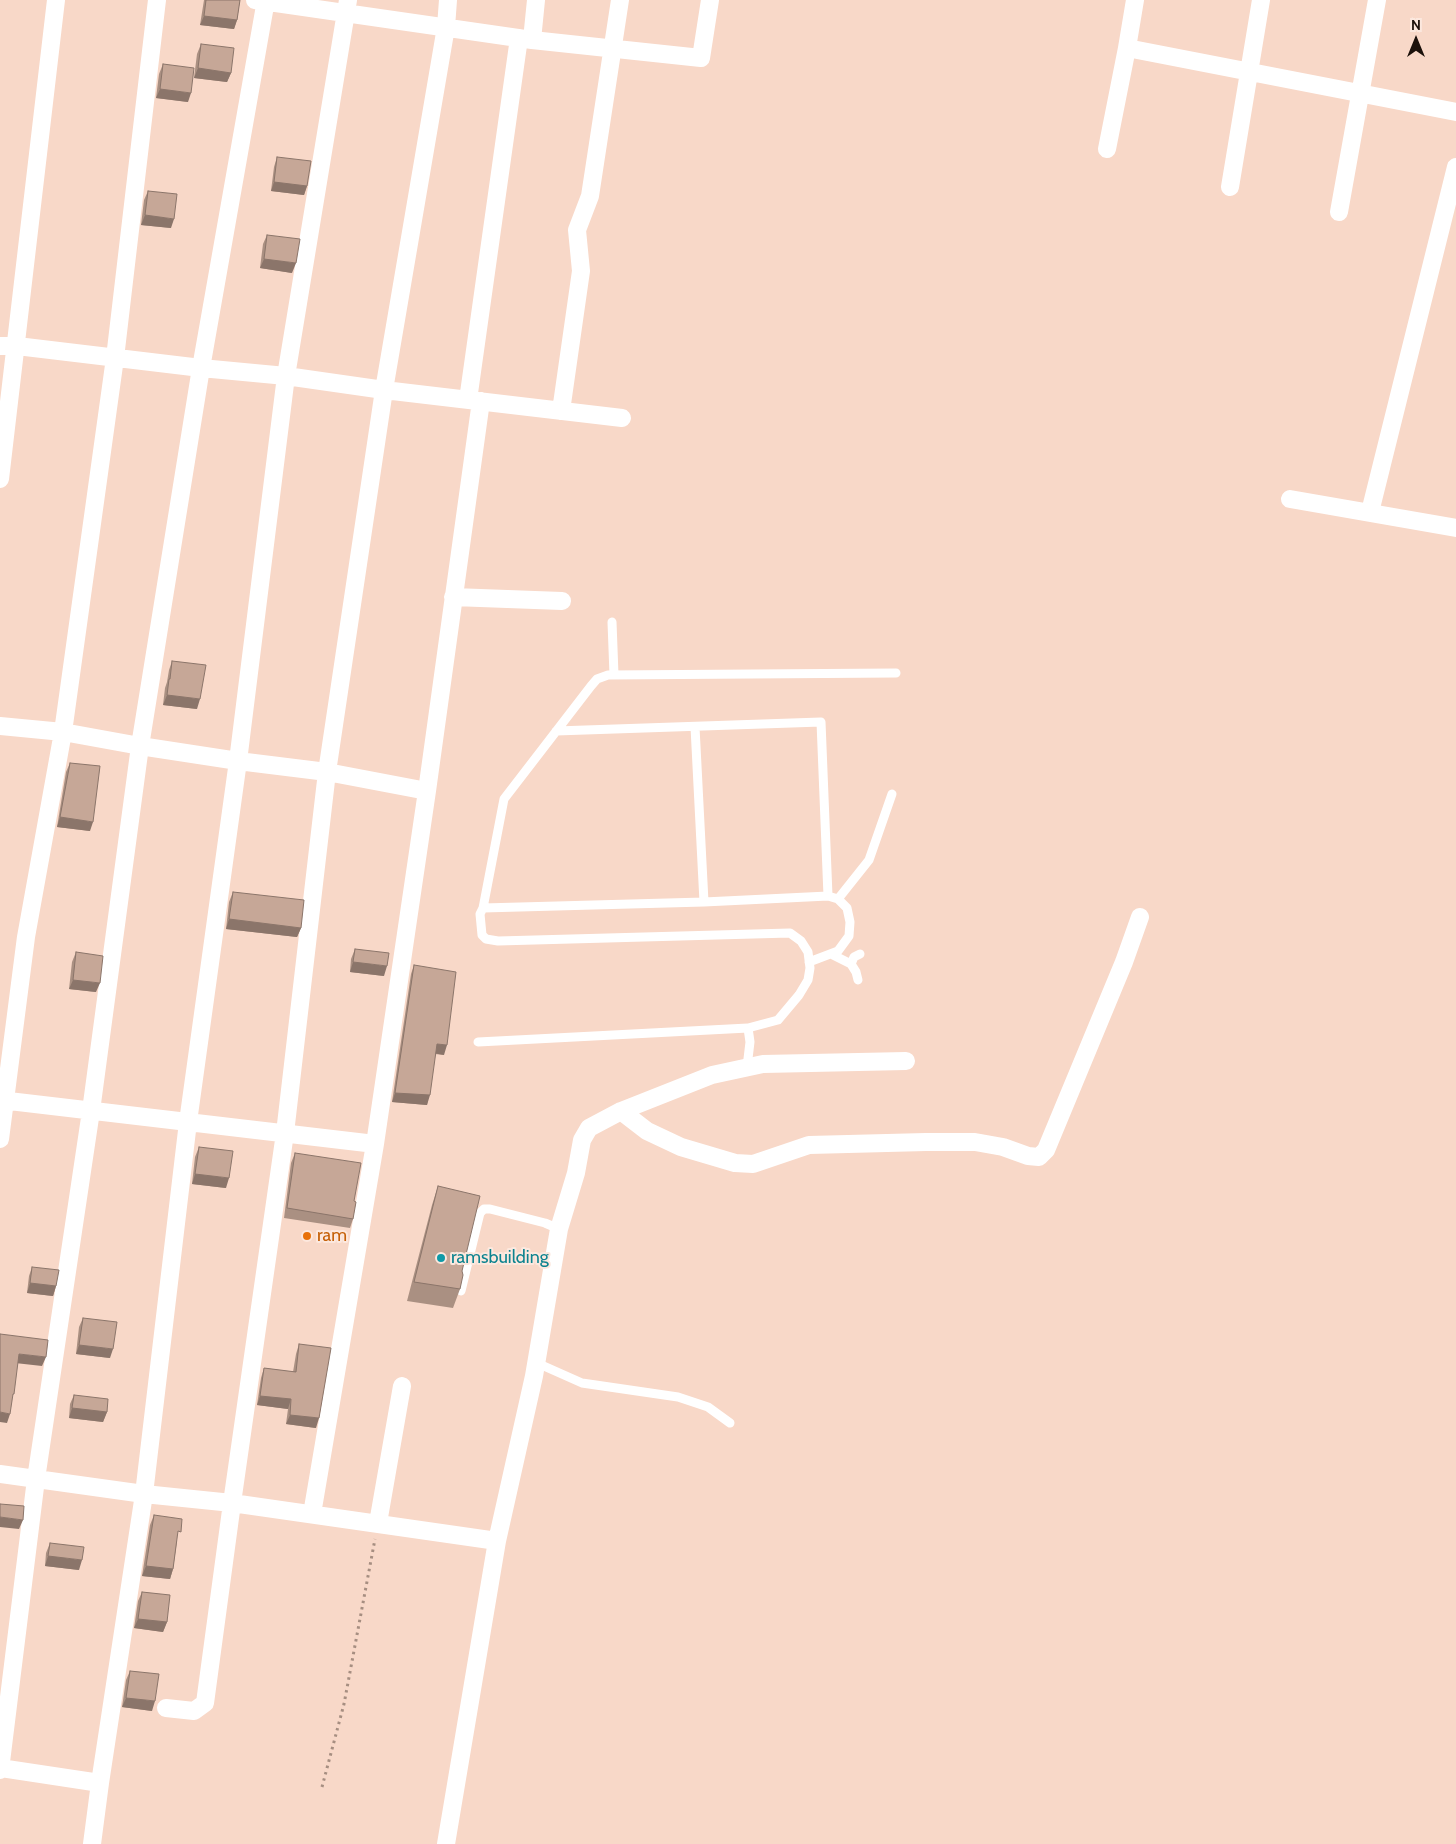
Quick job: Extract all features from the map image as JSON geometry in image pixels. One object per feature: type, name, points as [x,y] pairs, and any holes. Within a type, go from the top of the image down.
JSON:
[{"type":"street","points":[[0,480],[8,346],[56,0]]},
{"type":"street","points":[[0,1139],[3,1100],[26,937],[63,732],[115,358],[157,0]]},
{"type":"street","points":[[166,1708],[194,1711],[204,1703],[285,1134],[327,772],[384,390],[446,27],[448,0]]},
{"type":"street","points":[[312,1514],[375,1144],[454,597],[474,400],[525,39],[536,0]]},
{"type":"street","points":[[561,411],[581,271],[577,230],[590,196],[620,0]]},
{"type":"street","points":[[100,1783],[0,1768],[36,1479],[92,1111],[140,746],[262,1],[347,6],[446,27],[525,39],[701,58],[710,0]]},
{"type":"street","points":[[1107,149],[1135,0]]},
{"type":"street","points":[[1230,187],[1262,0]]},
{"type":"street","points":[[1340,212],[1377,0]]},
{"type":"street","points":[[92,1844],[144,1494],[188,1122],[238,762],[286,376],[347,6]]},
{"type":"street","points":[[1127,48],[1456,112]]},
{"type":"street","points":[[1370,512],[1449,227],[1456,167]]},
{"type":"street","points":[[0,335],[8,346],[286,376],[384,390],[622,418]]},
{"type":"street","points":[[1290,499],[1456,528]]},
{"type":"street","points":[[454,597],[562,601]]},
{"type":"street","points":[[0,726],[63,732],[238,762],[327,772],[427,791]]},
{"type":"street","points":[[621,1111],[646,1130],[682,1147],[735,1163],[753,1164],[809,1145],[926,1142],[975,1142],[1003,1147],[1028,1156],[1039,1156],[1046,1150],[1124,962],[1140,918]]},
{"type":"street","points":[[446,1844],[497,1541],[537,1363],[559,1229],[576,1173],[582,1140],[589,1128],[621,1111],[712,1075],[747,1067],[763,1064],[906,1061]]},
{"type":"street","points":[[3,1100],[375,1144]]},
{"type":"street","points":[[378,1524],[402,1386]]},
{"type":"street","points":[[0,1474],[144,1494],[232,1502],[497,1541]]},
{"type":"lane","points":[[612,622],[614,675]]},
{"type":"lane","points":[[478,1042],[748,1028],[778,1020],[799,995],[808,980],[810,968],[808,952],[801,941],[790,933],[498,941],[486,939],[482,935],[480,914],[483,908],[504,799],[597,679],[608,675],[896,673]]},
{"type":"lane","points":[[556,731],[821,722],[828,896]]},
{"type":"lane","points":[[695,727],[704,902]]},
{"type":"lane","points":[[838,899],[869,860],[892,794]]},
{"type":"lane","points":[[483,908],[704,902],[828,896],[838,899],[847,908],[850,922],[849,936],[838,951],[809,962]]},
{"type":"lane","points":[[831,954],[851,964],[858,980]]},
{"type":"lane","points":[[851,964],[854,957],[860,954]]},
{"type":"lane","points":[[747,1067],[750,1042],[748,1028]]},
{"type":"lane","points":[[461,1290],[480,1213],[484,1209],[490,1208],[545,1223],[559,1229]]},
{"type":"lane","points":[[537,1363],[582,1383],[678,1397],[708,1407],[730,1423]]},
{"type":"path","points":[[322,1787],[344,1704],[378,1524]]},
{"type":"building","points":[[206,0],[240,0],[237,20],[204,16]]},
{"type":"building","points":[[201,44],[234,48],[231,73],[198,68]]},
{"type":"building","points":[[163,64],[194,68],[191,93],[160,89]]},
{"type":"building","points":[[277,157],[311,161],[307,186],[274,182]]},
{"type":"building","points":[[148,191],[177,194],[174,219],[145,215]]},
{"type":"building","points":[[267,235],[300,239],[296,263],[264,259]]},
{"type":"building","points":[[172,661],[206,665],[200,699],[167,695]]},
{"type":"building","points":[[70,763],[100,766],[93,822],[60,817]]},
{"type":"building","points":[[233,892],[304,900],[301,928],[229,919]]},
{"type":"building","points":[[355,949],[389,953],[387,966],[353,962]]},
{"type":"building","points":[[76,952],[103,956],[100,983],[73,980]]},
{"type":"building","points":[[414,965],[456,972],[447,1045],[437,1044],[430,1095],[395,1093]]},
{"type":"building","points":[[199,1147],[233,1151],[229,1178],[195,1174]]},
{"type":"building","points":[[295,1153],[361,1163],[354,1201],[356,1202],[353,1219],[287,1208]]},
{"type":"building","name":"ramsbuilding","points":[[438,1186],[480,1196],[462,1271],[460,1289],[414,1282]]},
{"type":"building","points":[[32,1267],[59,1270],[56,1286],[30,1283]]},
{"type":"building","points":[[83,1318],[117,1322],[113,1349],[79,1345]]},
{"type":"building","points":[[0,1334],[48,1340],[46,1357],[19,1354],[10,1414],[0,1412]]},
{"type":"building","points":[[299,1344],[331,1348],[319,1418],[290,1415],[291,1399],[260,1396],[264,1368],[296,1372]]},
{"type":"building","points":[[74,1395],[108,1399],[107,1412],[72,1408]]},
{"type":"building","points":[[0,1504],[24,1506],[23,1520],[0,1517]]},
{"type":"building","points":[[154,1515],[182,1519],[181,1532],[178,1531],[173,1569],[146,1566]]},
{"type":"building","points":[[50,1543],[84,1547],[82,1560],[48,1556]]},
{"type":"building","points":[[142,1592],[170,1595],[167,1622],[138,1619]]},
{"type":"building","points":[[130,1671],[159,1674],[155,1701],[126,1698]]},
{"type":"place","name":"ram","points":[[307,1236]]},
{"type":"place","name":"ramsbuilding","points":[[441,1258]]}]
